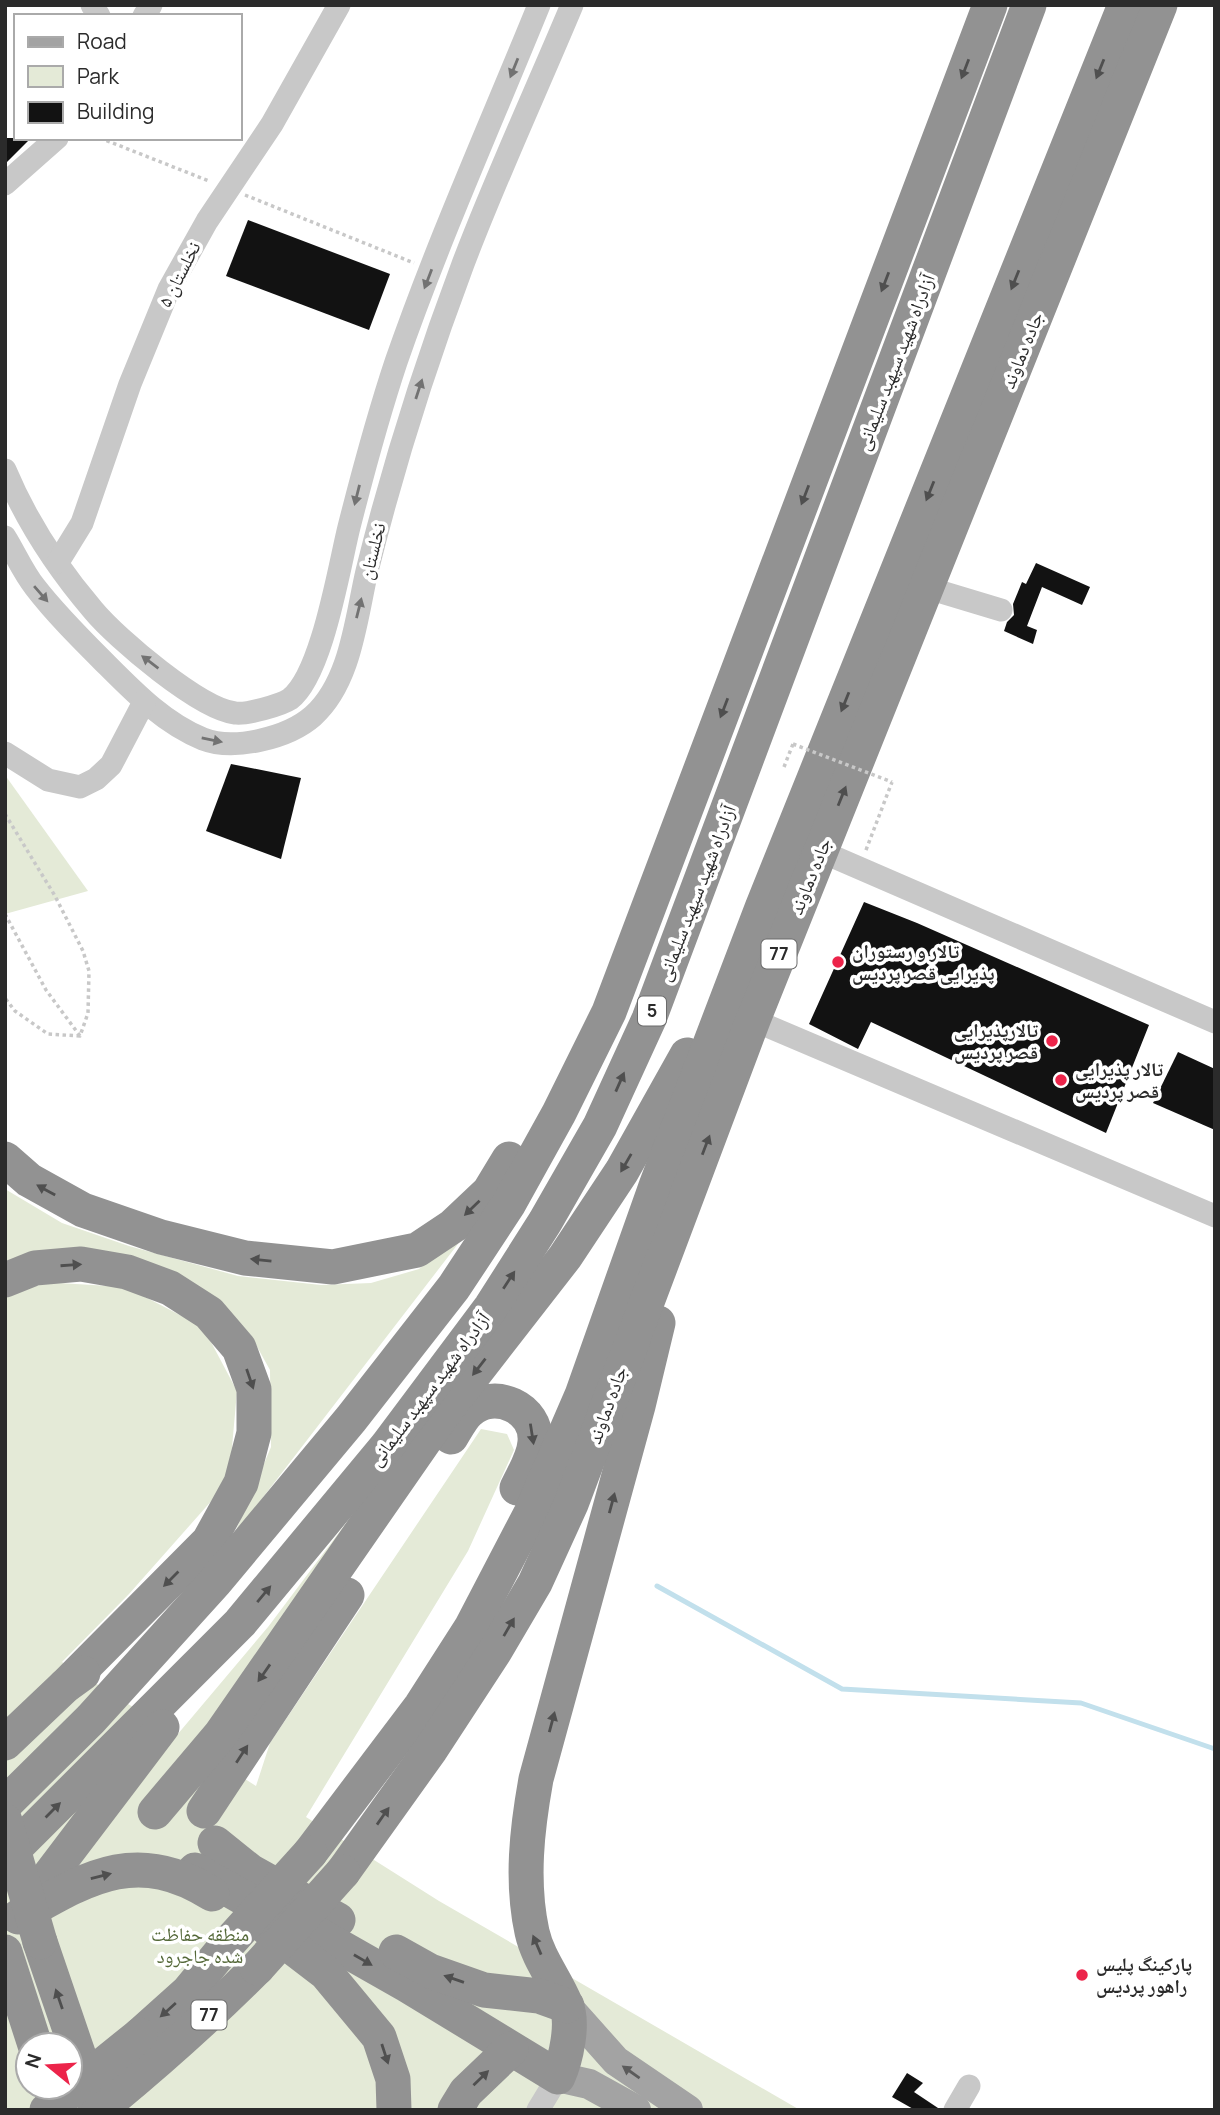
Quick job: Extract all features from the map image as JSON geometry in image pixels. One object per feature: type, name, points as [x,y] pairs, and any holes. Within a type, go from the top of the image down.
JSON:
[{"type":"highway","name":"آزادراه شهید سپهبد سلیمانی","points":[[5,1804],[101,1709],[215,1582],[352,1419],[454,1287],[508,1205],[559,1113],[610,1012],[989,5]]},
{"type":"highway","name":"آزادراه شهید سپهبد سلیمانی","points":[[5,1858],[240,1623],[387,1446],[491,1307],[545,1222],[600,1126],[649,1019],[1029,5]]},
{"type":"highway","name":"جاده دماوند","points":[[150,2048],[188,1992],[310,1853],[421,1706],[471,1629],[531,1513],[582,1395],[656,1186],[762,908],[1125,5]]},
{"type":"highway","name":"جاده دماوند","points":[[150,2048],[213,2012],[257,1968],[343,1872],[431,1749],[495,1651],[535,1583],[571,1504],[753,1020],[1160,5]]},
{"type":"highway","points":[[691,1184],[638,1406],[536,1779],[528,1828],[526,1884],[532,1934],[548,1972],[567,2006],[568,2051],[558,2077],[473,2023],[319,1935],[182,1871],[156,1864],[147,1853],[144,1838],[147,1824],[155,1812],[221,1734],[443,1414],[565,1257],[622,1171],[678,1073],[762,908]]},
{"type":"highway","points":[[5,1159],[29,1180],[83,1210],[161,1237],[246,1258],[333,1267],[416,1250],[453,1226],[489,1192],[551,1094],[610,1012]]},
{"type":"highway","points":[[5,1280],[35,1268],[81,1264],[127,1272],[170,1288],[209,1313],[239,1348],[254,1389],[254,1433],[241,1483],[209,1541],[5,1743]]},
{"type":"highway","points":[[21,1929],[83,1880],[126,1870],[182,1871],[204,1864],[212,1854],[210,1827],[465,1416],[482,1402],[498,1400],[512,1404],[524,1413],[533,1425],[535,1440],[532,1455],[469,1594],[371,1774]]},
{"type":"highway","points":[[65,1686],[215,1582]]},
{"type":"highway","points":[[21,1929],[240,1623]]},
{"type":"highway","points":[[155,1812],[174,1802],[185,1802],[250,1871],[430,1971],[484,1990],[539,1996],[567,2006]]},
{"type":"highway","points":[[5,1821],[21,1929],[98,2110]]},
{"type":"highway","points":[[182,1871],[196,1884],[276,1933],[326,1973],[379,2037],[393,2079],[394,2110]]},
{"type":"highway","points":[[9,1963],[31,2031]]},
{"type":"highway","name":"77","points":[[98,2110],[150,2048]]},
{"type":"highway","name":"77","points":[[47,2110],[150,2048]]},
{"type":"highway","points":[[455,2110],[466,2092],[511,2049]]},
{"type":"main road","points":[[567,2006],[616,2061],[688,2110]]},
{"type":"main road","points":[[558,2077],[589,2084],[636,2110]]},
{"type":"street","name":"نخلستان ۵","points":[[58,562],[82,523],[130,384],[169,289],[207,221],[286,101],[339,5]]},
{"type":"street","name":"نخلستان","points":[[5,470],[36,530],[94,612],[145,659],[209,704],[237,714],[270,707],[290,699],[306,680],[320,646],[362,476],[396,362],[540,5]]},
{"type":"street","name":"نخلستان","points":[[5,537],[33,586],[144,702],[172,722],[205,740],[239,743],[279,737],[312,718],[333,693],[347,655],[388,485],[425,368],[464,261],[572,5]]},
{"type":"street","points":[[5,184],[55,140]]},
{"type":"street","points":[[928,588],[1001,610]]},
{"type":"street","points":[[5,753],[48,780],[80,787],[96,779],[111,765],[144,702]]},
{"type":"street","points":[[820,851],[1215,1023]]},
{"type":"street","points":[[753,1020],[1215,1216]]},
{"type":"street","points":[[538,2110],[558,2077]]},
{"type":"street","points":[[954,2110],[969,2086]]},
{"type":"path","points":[[105,140],[432,270]]},
{"type":"path","points":[[784,767],[793,744],[892,782],[859,868]]},
{"type":"path","points":[[5,814],[55,896],[83,951],[89,971],[88,1013],[80,1036]]},
{"type":"path","points":[[5,914],[46,990],[80,1036]]},
{"type":"path","points":[[5,998],[15,1011],[48,1034],[80,1036]]},
{"type":"green space","points":[[5,775],[88,891],[5,914]]},
{"type":"green space","points":[[5,1189],[62,1223],[129,1246],[238,1276],[321,1285],[371,1283],[419,1269],[471,1227],[234,1535],[271,1447],[270,1370],[250,1334],[216,1301],[5,1266]]},
{"type":"green space","name":"منطقه حفاظت شده جاجرود","points":[[42,1282],[126,1287],[203,1327],[237,1391],[229,1481],[129,1594],[62,1662],[177,1735],[268,1627],[404,1446],[195,1747],[256,1786],[270,1743],[481,1429],[507,1434],[514,1450],[468,1551],[306,1817],[439,1901],[800,2110],[5,2110],[5,1297]]},
{"type":"building","points":[[5,138],[29,140],[5,164]]},
{"type":"building","points":[[248,220],[390,274],[369,330],[226,276]]},
{"type":"building","points":[[1036,563],[1090,587],[1082,605],[1042,587],[1027,626],[1037,630],[1033,644],[1004,631],[1007,622],[1014,615],[1013,604],[1022,582],[1026,584]]},
{"type":"building","points":[[231,764],[301,778],[281,859],[206,831]]},
{"type":"building","name":"تالار پذیرایی قصر پردیس","points":[[864,902],[1149,1025],[1106,1133],[871,1022],[858,1049],[809,1024]]},
{"type":"building","points":[[1178,1052],[1215,1069],[1215,1130],[1153,1103]]},
{"type":"building","points":[[907,2073],[923,2083],[914,2092],[941,2110],[915,2110],[892,2097]]},
{"type":"waterway","points":[[657,1586],[842,1689],[1081,1703],[1215,1749]]},
{"type":"place","name":"تالار و رستوران پذیرایی قصر پردیس","points":[[838,962]]},
{"type":"place","name":"تالارپذیرایی قصر پردیس","points":[[1052,1041]]},
{"type":"place","name":"تالار پذیرایی قصر پردیس","points":[[1061,1080]]},
{"type":"place","name":"پارکینگ پلیس راهور پردیس","points":[[1082,1975]]}]
